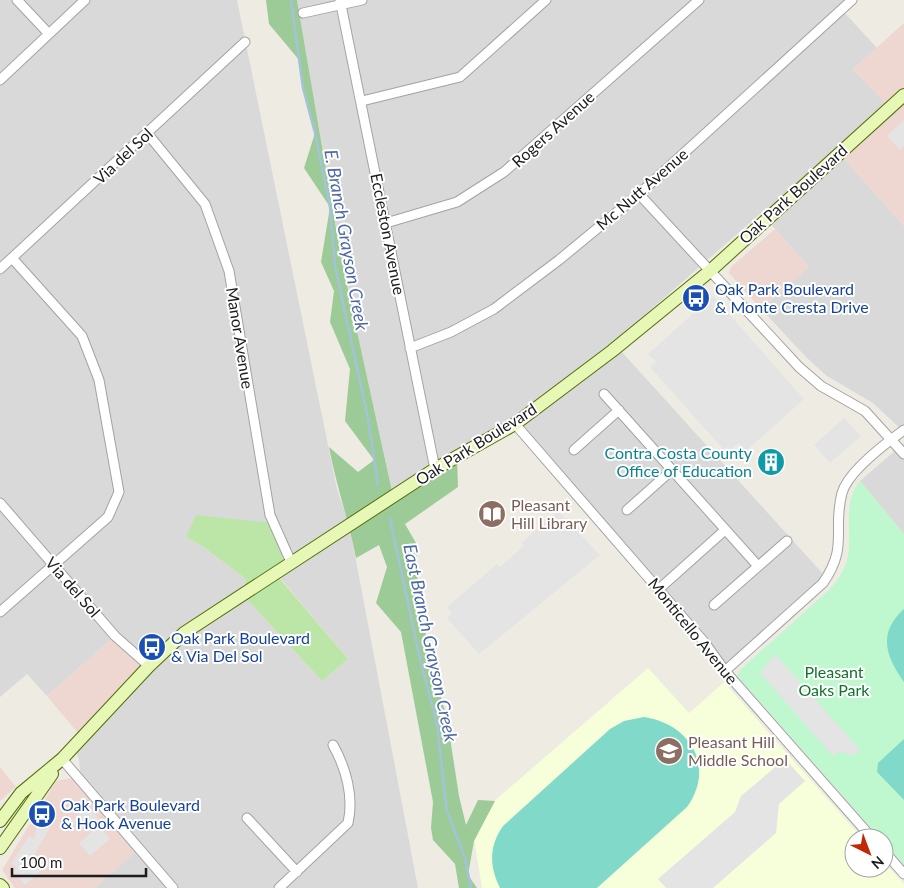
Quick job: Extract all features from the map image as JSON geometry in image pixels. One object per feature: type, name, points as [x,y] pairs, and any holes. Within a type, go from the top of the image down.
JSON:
[{"type":"street","points":[[17,0],[49,34]]},
{"type":"street","points":[[0,80],[85,0]]},
{"type":"street","points":[[303,13],[341,3],[362,0]]},
{"type":"street","points":[[362,100],[460,77],[546,0]]},
{"type":"street","name":"Rogers Avenue","points":[[386,223],[458,202],[504,172],[699,0]]},
{"type":"street","name":"Mc Nutt Avenue","points":[[410,348],[451,332],[494,309],[559,260],[639,194],[852,0]]},
{"type":"street","name":"Eccleston Avenue","points":[[341,3],[435,469]]},
{"type":"street","name":"Via del Sol","points":[[0,269],[245,42]]},
{"type":"street","name":"Oak Park Boulevard","points":[[0,809],[62,759],[149,666],[184,633],[435,469],[514,424],[612,351],[710,271],[904,95]]},
{"type":"street","name":"Manor Avenue","points":[[147,133],[205,204],[230,271],[270,515],[291,562]]},
{"type":"street","points":[[639,194],[799,367],[821,386],[865,411],[904,454]]},
{"type":"street","points":[[0,612],[108,517],[119,492],[99,380],[82,336],[12,258]]},
{"type":"street","points":[[604,394],[758,566]]},
{"type":"street","points":[[574,450],[619,410]]},
{"type":"street","name":"Monticello Avenue","points":[[514,424],[705,642],[725,671],[863,828]]},
{"type":"street","points":[[725,671],[823,583],[832,569],[839,550],[840,506],[842,492],[849,478],[891,439],[904,430]]},
{"type":"street","points":[[627,510],[672,470]]},
{"type":"street","name":"Via del Sol","points":[[0,504],[115,636],[149,666]]},
{"type":"street","points":[[659,589],[725,530]]},
{"type":"street","points":[[714,605],[787,540]]},
{"type":"street","points":[[279,888],[348,823],[351,808],[344,763],[333,745]]},
{"type":"street","points":[[62,759],[172,888]]},
{"type":"street","name":"Oak Park Boulevard","points":[[0,848],[62,759]]},
{"type":"street","name":"Oak Park Boulevard","points":[[0,820],[20,793]]},
{"type":"street","points":[[247,818],[296,872]]},
{"type":"street","points":[[894,862],[904,874]]},
{"type":"street","points":[[0,884],[3,888]]},
{"type":"shaded area","points":[[0,0],[237,0],[337,489],[349,524],[418,888],[94,888],[142,846],[80,771],[79,759],[74,747],[115,636],[47,696],[27,674],[0,697]],"holes":[[[262,523],[273,523],[275,572],[348,659],[322,681],[242,594],[246,579],[202,546],[186,537]]]},
{"type":"shaded area","points":[[297,0],[852,0],[842,10],[877,48],[853,69],[890,107],[839,153],[904,226],[904,432],[873,403],[827,376],[807,358],[761,309],[809,267],[761,213],[559,390],[393,496],[341,258]]},
{"type":"shaded area","points":[[904,23],[904,226],[839,153],[889,107],[853,69]]},
{"type":"shaded area","points":[[904,120],[904,146],[900,150],[887,136]]},
{"type":"shaded area","points":[[775,229],[809,267],[761,309],[729,273],[731,267]]},
{"type":"shaded area","points":[[713,296],[804,399],[746,451],[739,443],[730,450],[727,447],[724,450],[650,367],[656,362],[648,354]]},
{"type":"shaded area","points":[[621,351],[824,575],[725,664],[518,423]]},
{"type":"shaded area","points":[[844,418],[861,436],[830,463],[814,445]]},
{"type":"shaded area","points":[[904,443],[904,534],[860,481]]},
{"type":"shaded area","points":[[558,511],[600,555],[479,654],[447,618],[452,614],[447,607],[497,564],[500,567],[524,546],[521,543]]},
{"type":"shaded area","points":[[904,609],[904,682],[889,654],[887,636],[890,627]]},
{"type":"shaded area","points":[[115,636],[149,666],[82,738],[47,696]]},
{"type":"shaded area","points":[[775,654],[860,750],[855,755],[838,752],[833,756],[760,673]]},
{"type":"shaded area","name":"Pleasant Hill Middle School","points":[[648,668],[689,713],[724,682],[853,828],[844,828],[844,878],[894,878],[894,873],[904,884],[904,888],[482,888],[471,821]]},
{"type":"shaded area","points":[[644,717],[660,721],[674,728],[694,749],[698,762],[699,777],[695,792],[687,807],[597,888],[500,888],[492,864],[492,856],[495,841],[503,826],[610,729],[624,721]]},
{"type":"shaded area","points":[[904,739],[904,800],[877,772],[878,763]]},
{"type":"shaded area","points":[[785,759],[805,781],[779,804],[776,833],[713,888],[666,888],[658,879],[735,812],[741,796]]},
{"type":"shaded area","points":[[0,767],[16,787],[0,801]]},
{"type":"shaded area","points":[[80,771],[143,846],[94,888],[15,888],[2,870],[56,781],[71,778]]},
{"type":"shaded area","points":[[88,806],[99,819],[87,830],[79,822],[74,826],[70,822]]},
{"type":"shaded area","points":[[44,818],[51,826],[31,860],[41,871],[25,885],[13,871],[17,867],[11,864],[29,836],[34,839],[37,825]]},
{"type":"shaded area","points":[[99,826],[110,839],[90,856],[79,843]]},
{"type":"green space","points":[[266,0],[297,0],[341,258],[393,496],[457,457],[458,487],[405,524],[416,543],[418,595],[432,666],[447,718],[459,796],[466,825],[478,800],[495,801],[474,841],[468,875],[477,888],[459,888],[455,864],[433,840],[431,828],[433,802],[401,632],[376,603],[387,567],[379,545],[356,558],[335,475],[329,447],[358,472],[374,460],[345,421],[350,369],[330,322],[334,291],[321,262],[330,207],[304,168],[315,133],[303,88],[300,61],[269,24]]},
{"type":"green space","name":"Pleasant Oaks Park","points":[[860,481],[904,534],[904,865],[894,854],[894,828],[871,828],[737,676],[741,669],[829,590],[841,575],[848,554],[849,510],[854,490]]},
{"type":"green space","points":[[196,515],[273,523],[291,562],[275,573],[348,659],[322,681],[242,594],[246,579],[202,546],[186,537]]},
{"type":"waterway","name":"E. Branch Grayson Creek","points":[[291,0],[303,88],[315,133],[330,207],[335,266],[368,418],[378,485]]},
{"type":"waterway","name":"East Branch Grayson Creek","points":[[390,519],[420,659],[437,724],[447,811],[465,858],[471,888]]},
{"type":"place","name":"Oak Park Boulevard & Monte Cresta Drive","points":[[696,298]]},
{"type":"place","name":"Contra Costa County Office of Education","points":[[771,462]]},
{"type":"place","name":"Pleasant Hill Library","points":[[492,514]]},
{"type":"place","name":"Oak Park Boulevard & Via Del Sol","points":[[152,647]]},
{"type":"place","name":"Pleasant Hill Middle School","points":[[669,751]]},
{"type":"place","name":"Oak Park Boulevard & Hook Avenue","points":[[42,814]]}]
